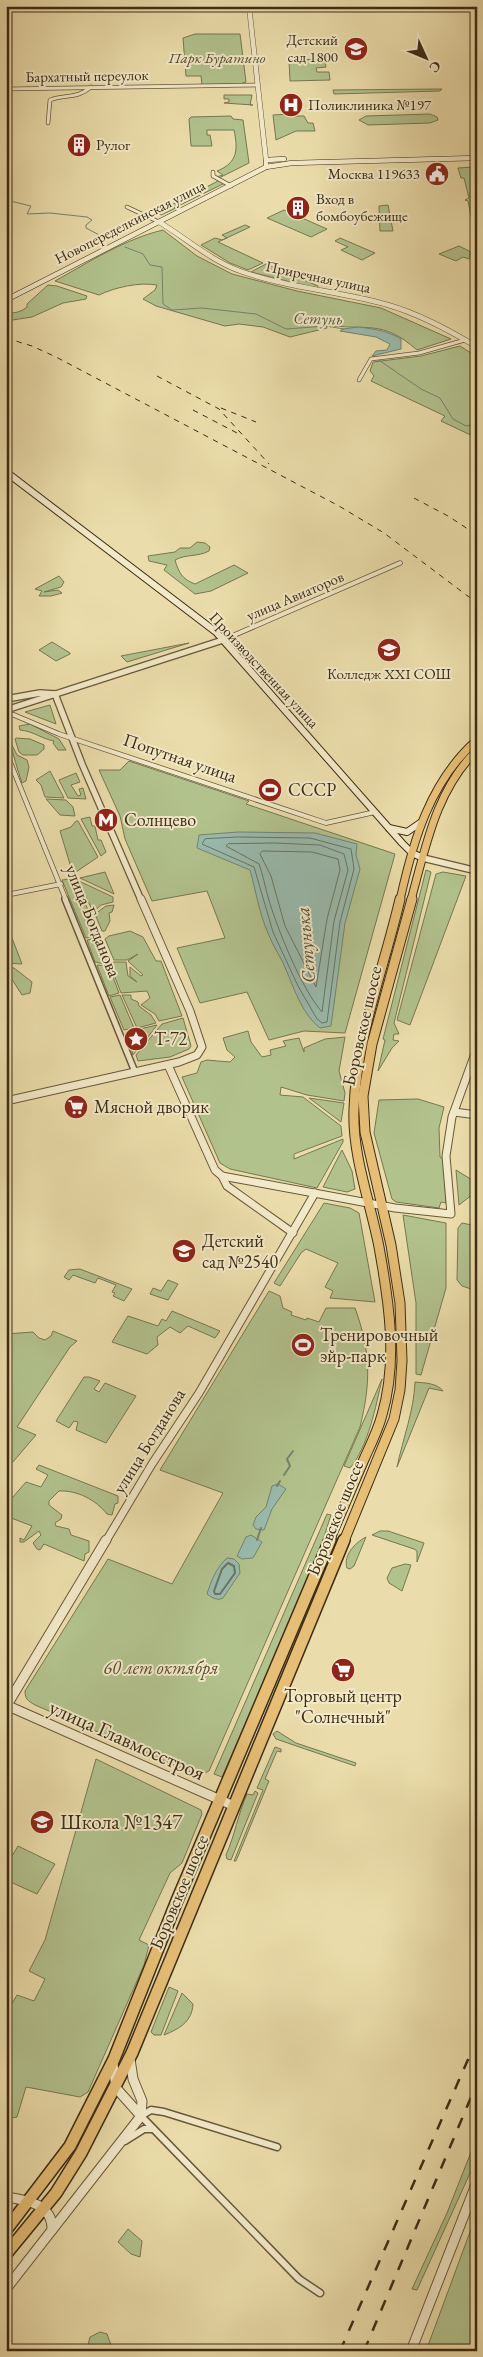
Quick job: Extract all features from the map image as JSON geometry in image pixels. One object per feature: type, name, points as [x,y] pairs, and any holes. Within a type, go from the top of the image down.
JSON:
[{"type":"main road","name":"Новопеределкинская улица","points":[[266,160],[477,157]]},
{"type":"main road","name":"Новопеределкинская улица","points":[[6,300],[266,167],[292,163],[477,157]]},
{"type":"main road","points":[[266,160],[266,167]]},
{"type":"main road","name":"Производственная улица","points":[[6,472],[191,612],[223,640],[412,853]]},
{"type":"main road","name":"Боровское шоссе","points":[[6,2230],[31,2200],[70,2146],[114,2059],[176,1903],[339,1516],[380,1424],[391,1376],[391,1333],[370,1203],[354,1140],[353,1107],[360,1058],[412,853],[431,800],[447,772],[477,740]]},
{"type":"main road","name":"Боровское шоссе","points":[[6,2254],[43,2209],[81,2153],[130,2058],[335,1565],[395,1413],[402,1382],[404,1334],[382,1205],[365,1135],[364,1098],[369,1062],[424,858],[429,832],[440,802],[463,765],[477,750]]},
{"type":"main road","points":[[389,828],[406,832],[423,821]]},
{"type":"main road","points":[[412,853],[424,858]]},
{"type":"street","points":[[249,6],[266,160]]},
{"type":"street","name":"Бархатный переулок","points":[[6,90],[258,85]]},
{"type":"street","points":[[48,123],[50,100],[58,97],[82,95],[90,87]]},
{"type":"street","points":[[213,172],[213,176],[231,186]]},
{"type":"street","points":[[127,207],[160,222]]},
{"type":"street","name":"Приречная улица","points":[[160,222],[205,253],[232,268],[278,282],[386,305],[477,347]]},
{"type":"street","points":[[359,380],[368,361],[419,353],[465,340]]},
{"type":"street","points":[[6,444],[8,452],[6,455]]},
{"type":"street","name":"улица Авиаторов","points":[[6,710],[223,640],[400,563]]},
{"type":"street","name":"улица Авиаторов","points":[[6,699],[40,693],[55,694]]},
{"type":"street","points":[[6,1101],[168,1065],[197,1055],[202,1047],[190,1011],[71,738],[55,694]]},
{"type":"street","name":"Попутная улица","points":[[6,714],[14,715],[71,738],[326,823],[374,812]]},
{"type":"street","name":"улица Богданова","points":[[6,752],[61,884],[135,1072]]},
{"type":"street","points":[[424,858],[477,871]]},
{"type":"street","points":[[6,894],[61,884]]},
{"type":"street","points":[[222,1176],[382,1205],[451,1214],[446,1156],[454,1112],[477,1048]]},
{"type":"street","points":[[168,1065],[215,1170],[222,1176],[227,1186],[293,1233]]},
{"type":"street","points":[[454,1112],[477,1115]]},
{"type":"street","points":[[237,1193],[236,1186],[244,1179]]},
{"type":"street","name":"улица Богданова","points":[[7,1705],[152,1464],[199,1393],[275,1265],[289,1236],[293,1233],[316,1193]]},
{"type":"street","name":"улица Главмосстроя","points":[[7,1705],[234,1806]]},
{"type":"street","points":[[130,2058],[134,2080],[143,2101],[141,2116]]},
{"type":"street","points":[[114,2059],[116,2088],[299,2279],[320,2293]]},
{"type":"street","points":[[6,2289],[52,2233],[141,2116],[151,2110],[164,2112],[277,2147]]},
{"type":"street","points":[[118,2145],[144,2129],[154,2129]]},
{"type":"street","points":[[411,2351],[477,2182]]},
{"type":"street","points":[[6,2197],[31,2200],[43,2209],[51,2218],[53,2224],[52,2233]]},
{"type":"green space","name":"Парк Буратино","points":[[195,34],[240,34],[246,82],[240,84],[202,85],[201,76],[186,76],[183,38]]},
{"type":"green space","points":[[324,59],[326,67],[316,68],[317,72],[329,72],[330,80],[290,81],[289,60]]},
{"type":"green space","points":[[442,89],[440,91],[334,94],[333,90]]},
{"type":"green space","points":[[224,95],[252,95],[250,105],[224,103],[229,102],[229,99],[224,99]]},
{"type":"green space","points":[[289,114],[289,116],[304,116],[308,123],[313,123],[315,131],[296,131],[276,140],[273,115]]},
{"type":"green space","points":[[430,114],[437,117],[438,120],[430,123],[368,125],[359,120],[366,116]]},
{"type":"green space","points":[[231,116],[233,119],[243,120],[249,163],[219,178],[216,177],[223,175],[217,171],[229,164],[235,155],[234,130],[207,130],[212,146],[191,146],[189,119],[191,117]]},
{"type":"green space","points":[[473,167],[477,182],[477,231],[474,230],[468,201],[465,200],[469,198],[464,178],[461,178],[458,168]]},
{"type":"green space","points":[[220,180],[225,183],[174,208],[176,208],[161,215],[159,214],[158,212]]},
{"type":"green space","points":[[388,205],[393,231],[380,231],[379,206]]},
{"type":"green space","points":[[284,210],[327,229],[311,237],[267,218]]},
{"type":"green space","points":[[245,225],[250,227],[227,238],[222,235]]},
{"type":"green space","points":[[163,230],[197,256],[232,274],[297,291],[381,308],[451,339],[417,350],[405,340],[384,330],[326,325],[327,328],[290,337],[263,327],[239,324],[225,326],[156,306],[143,299],[155,290],[157,285],[128,286],[99,295],[55,281],[121,245]]},
{"type":"green space","points":[[215,238],[222,240],[218,242],[263,263],[248,270],[230,263],[201,245]]},
{"type":"green space","points":[[340,238],[375,253],[362,260],[341,250],[348,247],[335,241]]},
{"type":"green space","points":[[459,246],[471,252],[469,259],[463,257],[456,261],[439,254]]},
{"type":"green space","points":[[266,264],[318,286],[317,288],[311,287],[251,272]]},
{"type":"green space","points":[[48,285],[87,296],[86,299],[63,303],[32,317],[6,321],[6,312],[15,313],[25,309],[27,304]]},
{"type":"green space","points":[[460,346],[477,357],[477,438],[441,421],[445,416],[371,381],[374,376],[370,371],[373,362],[421,356]]},
{"type":"green space","points":[[197,542],[205,543],[210,547],[209,551],[175,560],[180,572],[187,580],[195,584],[234,565],[248,573],[211,591],[195,594],[164,570],[167,565],[149,561],[148,556],[175,552],[180,548],[190,548]]},
{"type":"green space","points":[[59,576],[64,582],[61,587],[44,592],[58,590],[62,593],[51,596],[39,596],[42,591],[35,589]]},
{"type":"green space","points":[[52,642],[70,654],[56,661],[39,650]]},
{"type":"green space","points":[[189,643],[127,662],[121,656]]},
{"type":"green space","points":[[50,705],[56,724],[25,712]]},
{"type":"green space","points":[[30,724],[59,739],[66,750],[58,750],[53,743],[54,741],[20,730],[19,726]]},
{"type":"green space","points":[[16,738],[30,739],[44,745],[44,749],[37,755],[23,755],[19,752]]},
{"type":"green space","points":[[10,743],[17,755],[27,760],[29,767],[26,781],[22,783],[17,768]]},
{"type":"green space","points":[[129,761],[249,801],[246,804],[395,854],[345,1033],[304,1031],[269,1040],[247,992],[200,1003],[177,948],[225,938],[207,891],[152,901],[125,839],[120,816],[99,770],[120,770]]},
{"type":"green space","points":[[50,771],[64,798],[45,797],[41,785],[36,780]]},
{"type":"green space","points":[[76,773],[80,782],[71,785],[78,796],[81,795],[79,789],[83,788],[86,799],[68,798],[59,780]]},
{"type":"green space","points":[[46,799],[66,800],[73,807],[75,816],[60,815]]},
{"type":"green space","points":[[90,817],[92,826],[95,826],[98,840],[101,840],[106,852],[101,856],[81,819]]},
{"type":"green space","points":[[78,821],[98,857],[73,874],[60,831],[71,827]]},
{"type":"green space","points":[[426,870],[431,872],[394,1023],[399,1034],[394,1034],[393,1040],[399,1041],[392,1048],[378,1071],[385,1040],[383,1039]]},
{"type":"green space","points":[[105,872],[114,894],[80,878]]},
{"type":"green space","points":[[443,872],[466,876],[410,1025],[397,1020],[436,874]]},
{"type":"green space","points":[[70,879],[74,881],[96,926],[98,932],[95,936],[86,938],[62,880]]},
{"type":"green space","points":[[79,881],[113,897],[113,902],[101,905],[93,912]]},
{"type":"green space","points":[[114,905],[112,912],[109,913],[110,921],[105,931],[102,931],[95,914],[106,906]]},
{"type":"green space","points":[[7,925],[22,964],[6,963]]},
{"type":"green space","points":[[130,931],[143,937],[156,961],[161,961],[182,1016],[159,1021],[155,1014],[141,1005],[150,998],[147,991],[121,993],[111,967],[113,962],[126,962],[128,976],[137,982],[130,976],[130,967],[141,976],[143,975],[128,961],[138,954],[127,960],[114,960],[105,939],[109,936]]},
{"type":"green space","points":[[96,938],[102,940],[111,961],[109,965],[95,962],[87,940]]},
{"type":"green space","points":[[97,965],[109,966],[119,993],[109,996]]},
{"type":"green space","points":[[6,967],[14,968],[32,982],[30,993],[22,995]]},
{"type":"green space","points":[[120,995],[134,1028],[124,1030],[110,997]]},
{"type":"green space","points":[[122,995],[131,995],[131,999],[138,1002],[139,1006],[151,1015],[156,1023],[137,1028]]},
{"type":"green space","points":[[183,1018],[191,1046],[189,1049],[170,1057],[138,1061],[136,1055],[162,1024]]},
{"type":"green space","points":[[157,1025],[145,1041],[134,1035],[130,1038],[141,1045],[133,1055],[126,1032]]},
{"type":"green space","points":[[248,1031],[251,1042],[262,1057],[271,1055],[270,1050],[286,1046],[283,1041],[299,1038],[304,1052],[304,1048],[325,1039],[345,1037],[339,1071],[345,1093],[344,1101],[307,1095],[281,1087],[280,1095],[303,1097],[341,1126],[342,1136],[294,1154],[294,1159],[343,1139],[317,1188],[230,1169],[220,1163],[182,1077],[197,1073],[201,1062],[207,1060],[230,1062],[235,1057],[227,1050],[223,1038]]},
{"type":"green space","points":[[309,1098],[344,1103],[341,1122]]},
{"type":"green space","points":[[418,1099],[444,1107],[439,1128],[440,1157],[444,1160],[446,1203],[441,1202],[439,1208],[396,1202],[392,1199],[374,1133],[379,1100]]},
{"type":"green space","points":[[342,1150],[352,1171],[355,1189],[347,1192],[323,1187]]},
{"type":"green space","points":[[456,1170],[477,1183],[477,1191],[459,1205]]},
{"type":"green space","points":[[324,1203],[350,1208],[359,1213],[375,1302],[330,1298],[333,1291],[325,1287],[338,1263],[306,1249],[301,1253],[280,1286],[274,1283]]},
{"type":"green space","points":[[403,1215],[446,1223],[446,1288],[421,1375],[416,1374],[416,1303]]},
{"type":"green space","points":[[462,1223],[477,1226],[477,1291],[462,1286],[457,1280],[458,1228]]},
{"type":"green space","points":[[80,1269],[132,1289],[124,1301],[113,1296],[115,1293],[112,1292],[116,1285],[98,1278],[95,1283],[73,1275],[69,1280],[64,1277],[69,1270]]},
{"type":"green space","points":[[168,1280],[178,1284],[168,1300],[150,1294],[153,1288],[161,1291]]},
{"type":"green space","name":"60 лет октября","points":[[269,1291],[280,1296],[283,1308],[292,1312],[291,1315],[306,1320],[307,1318],[319,1322],[326,1308],[355,1308],[367,1353],[368,1367],[364,1411],[360,1427],[209,1771],[203,1774],[193,1773],[35,1705],[27,1700],[25,1691],[108,1559],[172,1584],[223,1493],[160,1470]]},
{"type":"green space","points":[[172,1311],[220,1331],[215,1338],[188,1326],[180,1333],[170,1327],[157,1337],[158,1345],[147,1354],[112,1342],[128,1316],[158,1326],[162,1319],[166,1321]]},
{"type":"green space","points":[[53,1331],[77,1341],[70,1347],[17,1427],[36,1435],[6,1470],[6,1334],[33,1332],[39,1338],[45,1340],[51,1336]]},
{"type":"green space","points":[[84,1377],[100,1381],[94,1389],[99,1392],[105,1383],[136,1396],[106,1443],[76,1430],[78,1422],[74,1421],[69,1428],[56,1421]]},
{"type":"green space","points":[[382,1379],[362,1449],[350,1468],[344,1466]]},
{"type":"green space","points":[[415,1382],[434,1385],[443,1391],[429,1388],[397,1467],[410,1414]]},
{"type":"green space","points":[[39,1465],[118,1496],[118,1503],[115,1504],[112,1515],[107,1514],[92,1500],[73,1492],[59,1491],[49,1501],[49,1505],[62,1515],[61,1519],[55,1523],[56,1526],[69,1529],[71,1535],[89,1541],[89,1552],[85,1554],[84,1561],[44,1544],[40,1550],[37,1549],[33,1543],[41,1535],[39,1531],[24,1542],[20,1542],[20,1538],[24,1540],[32,1526],[6,1516],[6,1505],[26,1482],[41,1487],[48,1475],[36,1469]]},
{"type":"green space","points":[[327,1514],[331,1515],[314,1568],[222,1777],[214,1774]]},
{"type":"green space","points":[[380,1531],[388,1531],[424,1543],[417,1562],[417,1551],[414,1549],[372,1535]]},
{"type":"green space","points":[[366,1537],[354,1566],[350,1569],[347,1568],[348,1554]]},
{"type":"green space","points":[[405,1564],[411,1565],[402,1591],[389,1583],[387,1578],[392,1568]]},
{"type":"green space","points":[[277,1731],[296,1743],[356,1763],[355,1766],[276,1739],[273,1734]]},
{"type":"green space","points":[[275,1747],[281,1749],[281,1752],[277,1751],[265,1779],[269,1781],[236,1861],[234,1861],[263,1790],[257,1788]]},
{"type":"green space","points":[[96,1759],[201,1810],[202,1814],[182,1863],[170,1873],[139,1940],[149,1945],[144,1965],[88,2092],[80,2097],[26,2087],[17,2117],[6,2119],[6,2014],[17,1995],[34,2001],[45,1979],[29,1971],[45,1940]]},
{"type":"green space","points":[[255,1791],[258,1793],[231,1860],[227,1859],[226,1855],[247,1794],[253,1795]]},
{"type":"green space","points":[[18,1846],[55,1864],[37,1894],[6,1880],[6,1866]]},
{"type":"green space","points":[[169,1987],[178,1991],[161,2035],[154,2035],[151,2032]]},
{"type":"green space","points":[[182,1993],[193,2004],[190,2016],[180,2027],[164,2035]]},
{"type":"green space","points":[[477,2137],[476,2160],[417,2290],[412,2289],[447,2213]]},
{"type":"green space","points":[[477,2213],[477,2351],[426,2351]]},
{"type":"green space","points":[[128,2229],[142,2241],[140,2257],[131,2254],[118,2242]]},
{"type":"green space","points":[[100,2332],[107,2334],[111,2345],[117,2346],[119,2351],[89,2351],[90,2337]]},
{"type":"water","points":[[358,327],[396,336],[401,339],[401,349],[372,356],[376,351],[387,350],[390,344],[376,337],[340,331]]},
{"type":"water","points":[[238,832],[315,833],[357,844],[356,855],[360,869],[345,923],[331,1026],[320,1028],[314,1023],[300,1002],[265,925],[250,870],[197,848],[199,835]]},
{"type":"water","points":[[278,1484],[286,1489],[272,1509],[264,1530],[256,1529],[253,1525],[256,1517],[266,1507],[272,1486]]},
{"type":"water","points":[[251,1535],[262,1542],[253,1558],[242,1559],[237,1556],[246,1537]]},
{"type":"water","points":[[227,1558],[234,1559],[239,1564],[240,1573],[223,1598],[215,1599],[207,1594],[214,1575]]},
{"type":"waterway","name":"Сетунь","points":[[6,200],[31,206],[27,214],[50,213],[87,217],[92,220],[86,225],[86,228],[105,238]]},
{"type":"waterway","name":"Сетунь","points":[[125,247],[143,254],[150,265],[162,267],[163,304],[172,310],[202,308],[256,314],[286,329],[326,326],[344,329]]},
{"type":"waterway","name":"Сетунь","points":[[373,356],[421,389],[440,398],[453,419],[466,426],[477,424]]},
{"type":"waterway","name":"Сетунька","points":[[284,1475],[290,1466],[287,1459],[293,1451]]},
{"type":"waterway","name":"Сетунька","points":[[277,1486],[280,1481]]},
{"type":"waterway","name":"Сетунька","points":[[257,1540],[261,1528]]},
{"type":"railway","points":[[6,338],[32,346],[56,357],[339,506],[384,533],[477,603]]},
{"type":"railway","points":[[157,376],[219,409],[269,464]]},
{"type":"railway","points":[[221,408],[256,422]]},
{"type":"railway","points":[[193,410],[237,433]]},
{"type":"railway","points":[[414,498],[448,516],[477,535]]},
{"type":"railway","points":[[340,2351],[477,2039]]},
{"type":"railway","points":[[364,2351],[477,2083]]},
{"type":"place","name":"Детский сад 1800","points":[[356,49]]},
{"type":"place","name":"Поликлиника №197","points":[[291,105]]},
{"type":"place","name":"Рулог","points":[[79,145]]},
{"type":"place","name":"Москва 119633","points":[[437,174]]},
{"type":"place","name":"Вход в бомбоубежище","points":[[298,208]]},
{"type":"place","name":"Колледж XXI СОШ","points":[[389,650]]},
{"type":"place","name":"СССР","points":[[270,790]]},
{"type":"place","name":"Солнцево","points":[[106,820]]},
{"type":"place","name":"Т-72","points":[[136,1039]]},
{"type":"place","name":"Мясной дворик","points":[[76,1107]]},
{"type":"place","name":"Детский сад №2540","points":[[184,1251]]},
{"type":"place","name":"Тренировочный эйр-парк","points":[[303,1345]]},
{"type":"place","name":"Торговый центр \"Солнечный\"","points":[[343,1670]]},
{"type":"place","name":"Школа №1347","points":[[42,1822]]}]
